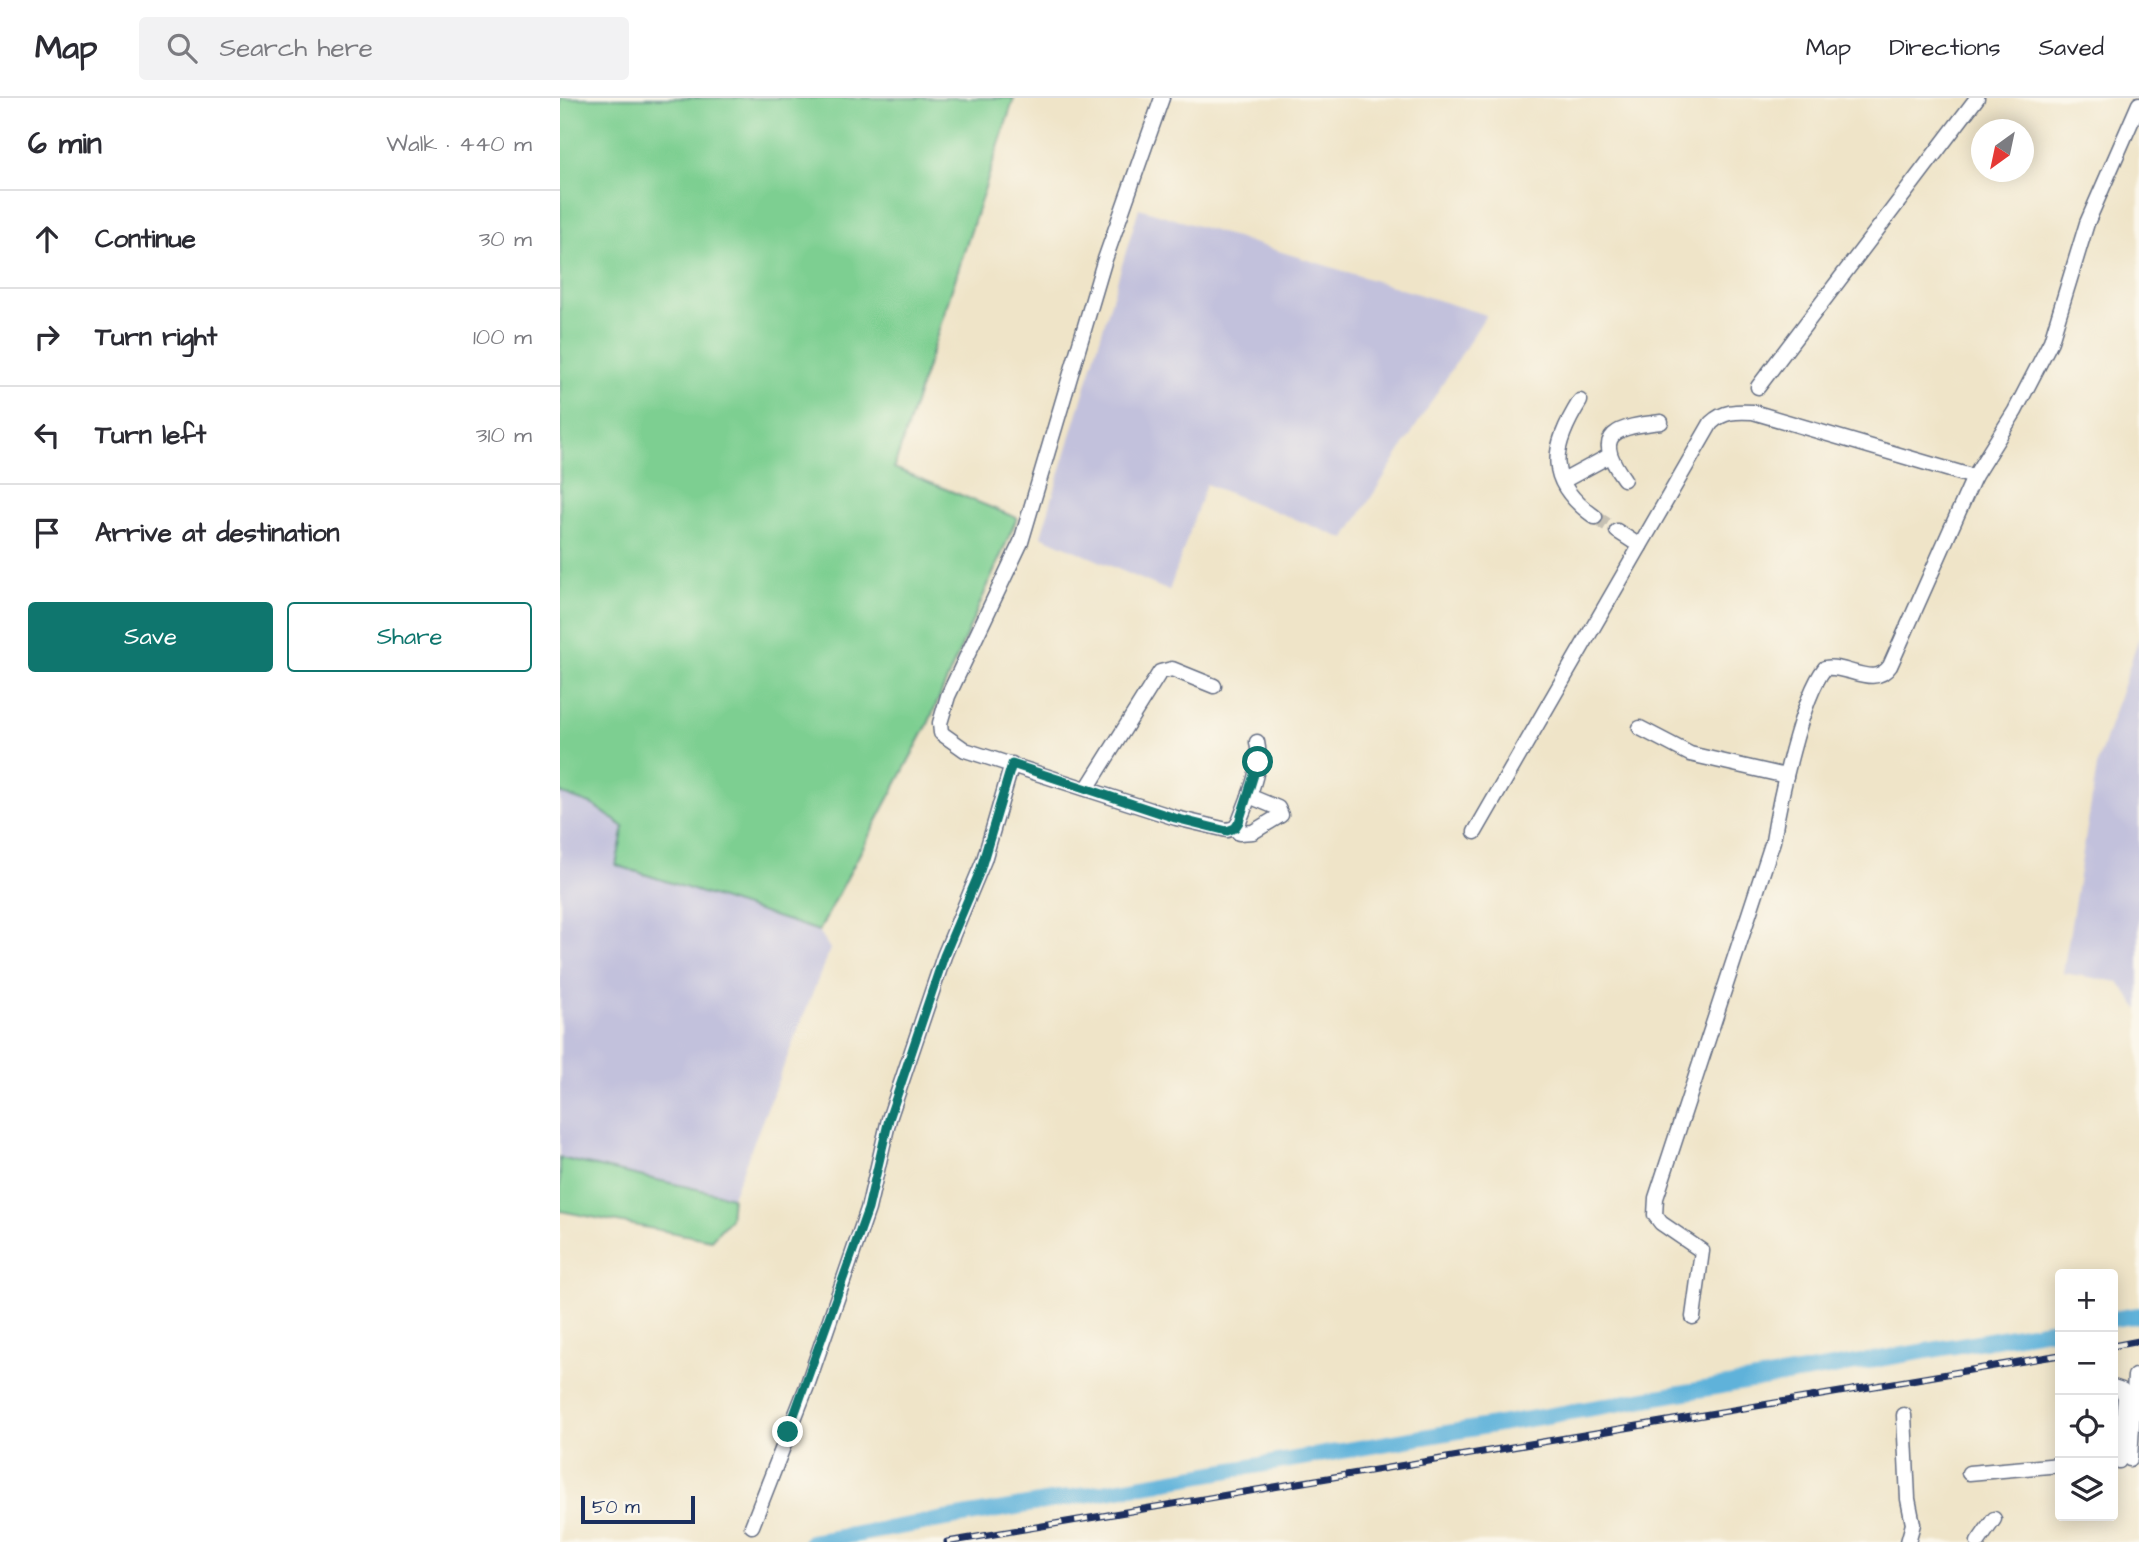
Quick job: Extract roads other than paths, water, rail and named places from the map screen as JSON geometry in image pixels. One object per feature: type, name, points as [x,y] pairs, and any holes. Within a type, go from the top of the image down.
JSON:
[{"type":"street","points":[[1162,98],[1104,262],[1021,542],[942,711],[941,733],[947,740],[965,750],[1227,831],[1235,828],[1249,796],[1258,762],[1257,742]]},
{"type":"street","points":[[1758,387],[1797,332],[1977,98]]},
{"type":"street","points":[[1693,1317],[1702,1251],[1661,1223],[1655,1215],[1656,1198],[1773,841],[1780,795],[1817,680],[1825,668],[1874,677],[1886,672],[1891,666],[1974,477],[2015,411],[2051,341],[2087,223],[2139,104]]},
{"type":"street","points":[[1580,401],[1562,431],[1556,448],[1563,481],[1577,504],[1595,516]]},
{"type":"street","points":[[1475,832],[1711,423],[1719,416],[1732,411],[1753,412],[1974,477]]},
{"type":"street","points":[[1624,479],[1609,456],[1609,443],[1621,429],[1661,422]]},
{"type":"street","points":[[1563,481],[1609,456]]},
{"type":"street","points":[[1617,531],[1640,546]]},
{"type":"street","points":[[1088,787],[1160,671],[1172,669],[1214,685]]},
{"type":"street","points":[[1640,729],[1690,754],[1786,776]]},
{"type":"street","points":[[752,1526],[807,1385],[868,1209],[889,1119],[944,956],[980,871],[1012,764]]},
{"type":"street","points":[[1235,828],[1240,832],[1253,832],[1281,815],[1278,808],[1249,796]]},
{"type":"street","points":[[2125,1460],[2135,1376]]},
{"type":"street","points":[[2118,1389],[2122,1390],[2125,1397],[2125,1460]]},
{"type":"street","points":[[1904,1415],[1908,1499],[1913,1524],[1908,1542]]},
{"type":"street","points":[[1969,1473],[2055,1465]]},
{"type":"street","points":[[1978,1542],[1993,1519]]},
{"type":"waterway","points":[[2118,1318],[2139,1315]]},
{"type":"waterway","points":[[811,1542],[2055,1329]]},
{"type":"tunnel","points":[[1595,517],[1617,531]]},
{"type":"railway","points":[[2118,1345],[2139,1341]]},
{"type":"railway","points":[[947,1542],[2055,1356]]}]
